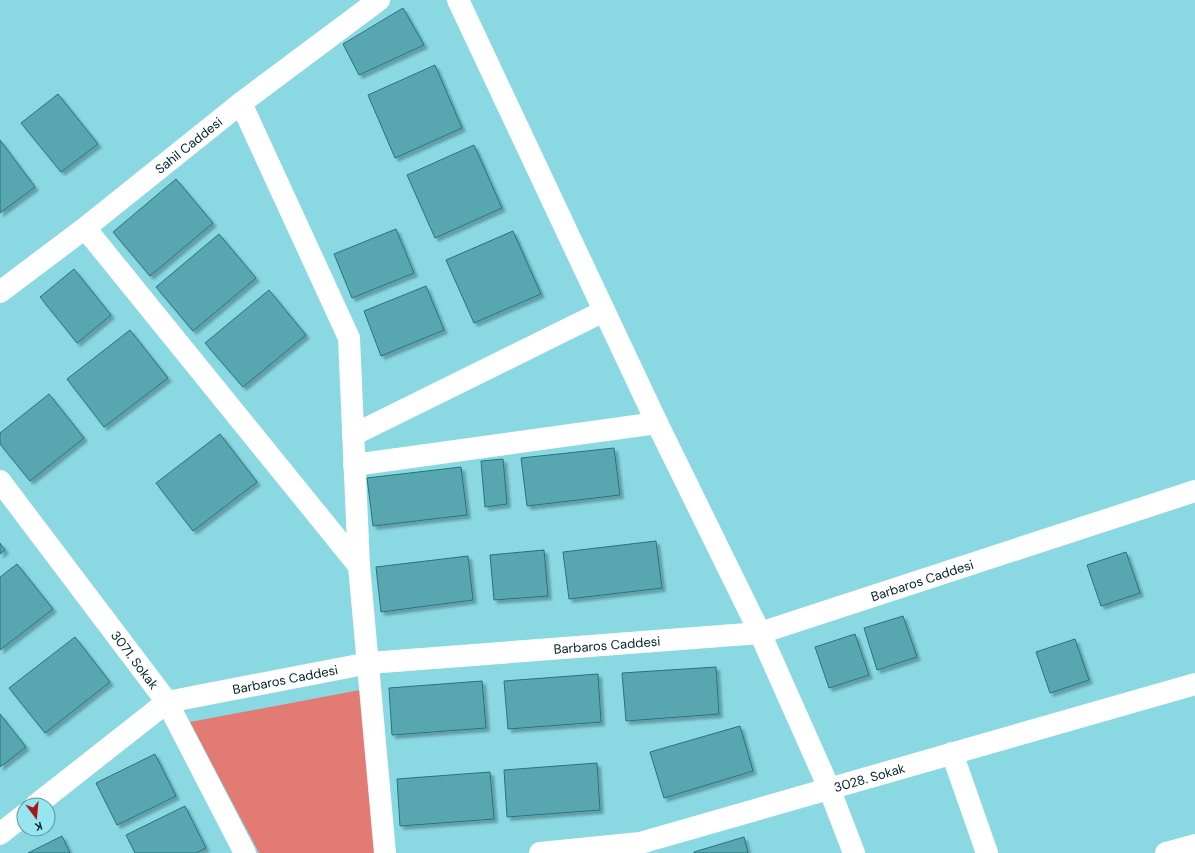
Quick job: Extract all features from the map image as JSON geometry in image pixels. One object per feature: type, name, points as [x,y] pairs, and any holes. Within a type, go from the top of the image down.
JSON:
[{"type":"street","name":"Sahil Caddesi","points":[[0,292],[85,228],[241,103],[379,0]]},
{"type":"street","points":[[458,0],[657,423],[760,633],[829,788],[854,853]]},
{"type":"street","points":[[241,103],[349,338],[359,566],[369,663],[385,853]]},
{"type":"street","points":[[85,228],[359,566]]},
{"type":"street","points":[[353,435],[604,311]]},
{"type":"street","points":[[354,465],[657,423]]},
{"type":"street","name":"3071. Sokak","points":[[0,481],[167,702],[245,853]]},
{"type":"street","name":"Barbaros Caddesi","points":[[46,797],[167,702],[369,663],[760,633],[1195,491]]},
{"type":"street","name":"3028. Sokak","points":[[540,853],[640,843],[1195,684]]},
{"type":"street","points":[[952,753],[987,853]]},
{"type":"street","points":[[0,834],[16,821]]},
{"type":"street","points":[[1166,853],[1195,845]]},
{"type":"shaded area","points":[[360,690],[378,853],[259,853],[190,722]]},
{"type":"building","points":[[403,8],[424,45],[359,75],[343,44]]},
{"type":"building","points":[[435,65],[462,128],[395,158],[368,95]]},
{"type":"building","points":[[58,94],[98,144],[61,172],[21,123]]},
{"type":"building","points":[[0,140],[35,187],[0,213]]},
{"type":"building","points":[[474,145],[502,208],[435,238],[407,175]]},
{"type":"building","points":[[176,179],[213,223],[150,276],[113,232]]},
{"type":"building","points":[[396,229],[414,273],[352,298],[334,254]]},
{"type":"building","points":[[513,231],[541,294],[474,323],[446,260]]},
{"type":"building","points":[[219,234],[256,278],[193,331],[156,287]]},
{"type":"building","points":[[74,269],[111,315],[77,343],[40,297]]},
{"type":"building","points":[[426,286],[444,330],[381,356],[364,311]]},
{"type":"building","points":[[269,290],[306,335],[243,387],[205,343]]},
{"type":"building","points":[[130,330],[168,378],[104,427],[67,379]]},
{"type":"building","points":[[49,394],[84,438],[30,481],[0,444],[0,433]]},
{"type":"building","points":[[220,434],[257,482],[193,531],[156,483]]},
{"type":"building","points":[[614,448],[620,495],[527,506],[521,458]]},
{"type":"building","points":[[503,459],[507,504],[485,507],[481,461]]},
{"type":"building","points":[[461,467],[467,515],[373,526],[367,478]]},
{"type":"building","points":[[656,541],[662,588],[569,599],[563,552]]},
{"type":"building","points":[[0,543],[5,550],[0,554]]},
{"type":"building","points":[[544,550],[548,596],[494,600],[490,555]]},
{"type":"building","points":[[1126,552],[1140,593],[1101,606],[1087,565]]},
{"type":"building","points":[[468,556],[473,600],[381,612],[376,567]]},
{"type":"building","points":[[17,564],[53,609],[0,650],[0,577]]},
{"type":"building","points":[[903,616],[917,657],[877,670],[864,628]]},
{"type":"building","points":[[855,634],[869,675],[829,688],[815,647]]},
{"type":"building","points":[[75,637],[110,682],[45,733],[9,688]]},
{"type":"building","points":[[1075,639],[1089,680],[1050,693],[1036,652]]},
{"type":"building","points":[[716,667],[719,714],[626,721],[622,673]]},
{"type":"building","points":[[598,674],[601,722],[508,729],[504,681]]},
{"type":"building","points":[[482,681],[486,728],[392,735],[389,688]]},
{"type":"building","points":[[0,714],[26,747],[0,767]]},
{"type":"building","points":[[740,726],[753,771],[664,798],[650,752]]},
{"type":"building","points":[[155,754],[176,796],[117,825],[96,783]]},
{"type":"building","points":[[597,763],[600,810],[507,817],[504,770]]},
{"type":"building","points":[[490,772],[494,819],[400,826],[397,779]]},
{"type":"building","points":[[185,806],[206,848],[196,853],[135,853],[126,835]]},
{"type":"building","points":[[62,836],[70,853],[28,853]]},
{"type":"building","points":[[744,837],[748,853],[694,853],[694,852]]}]
